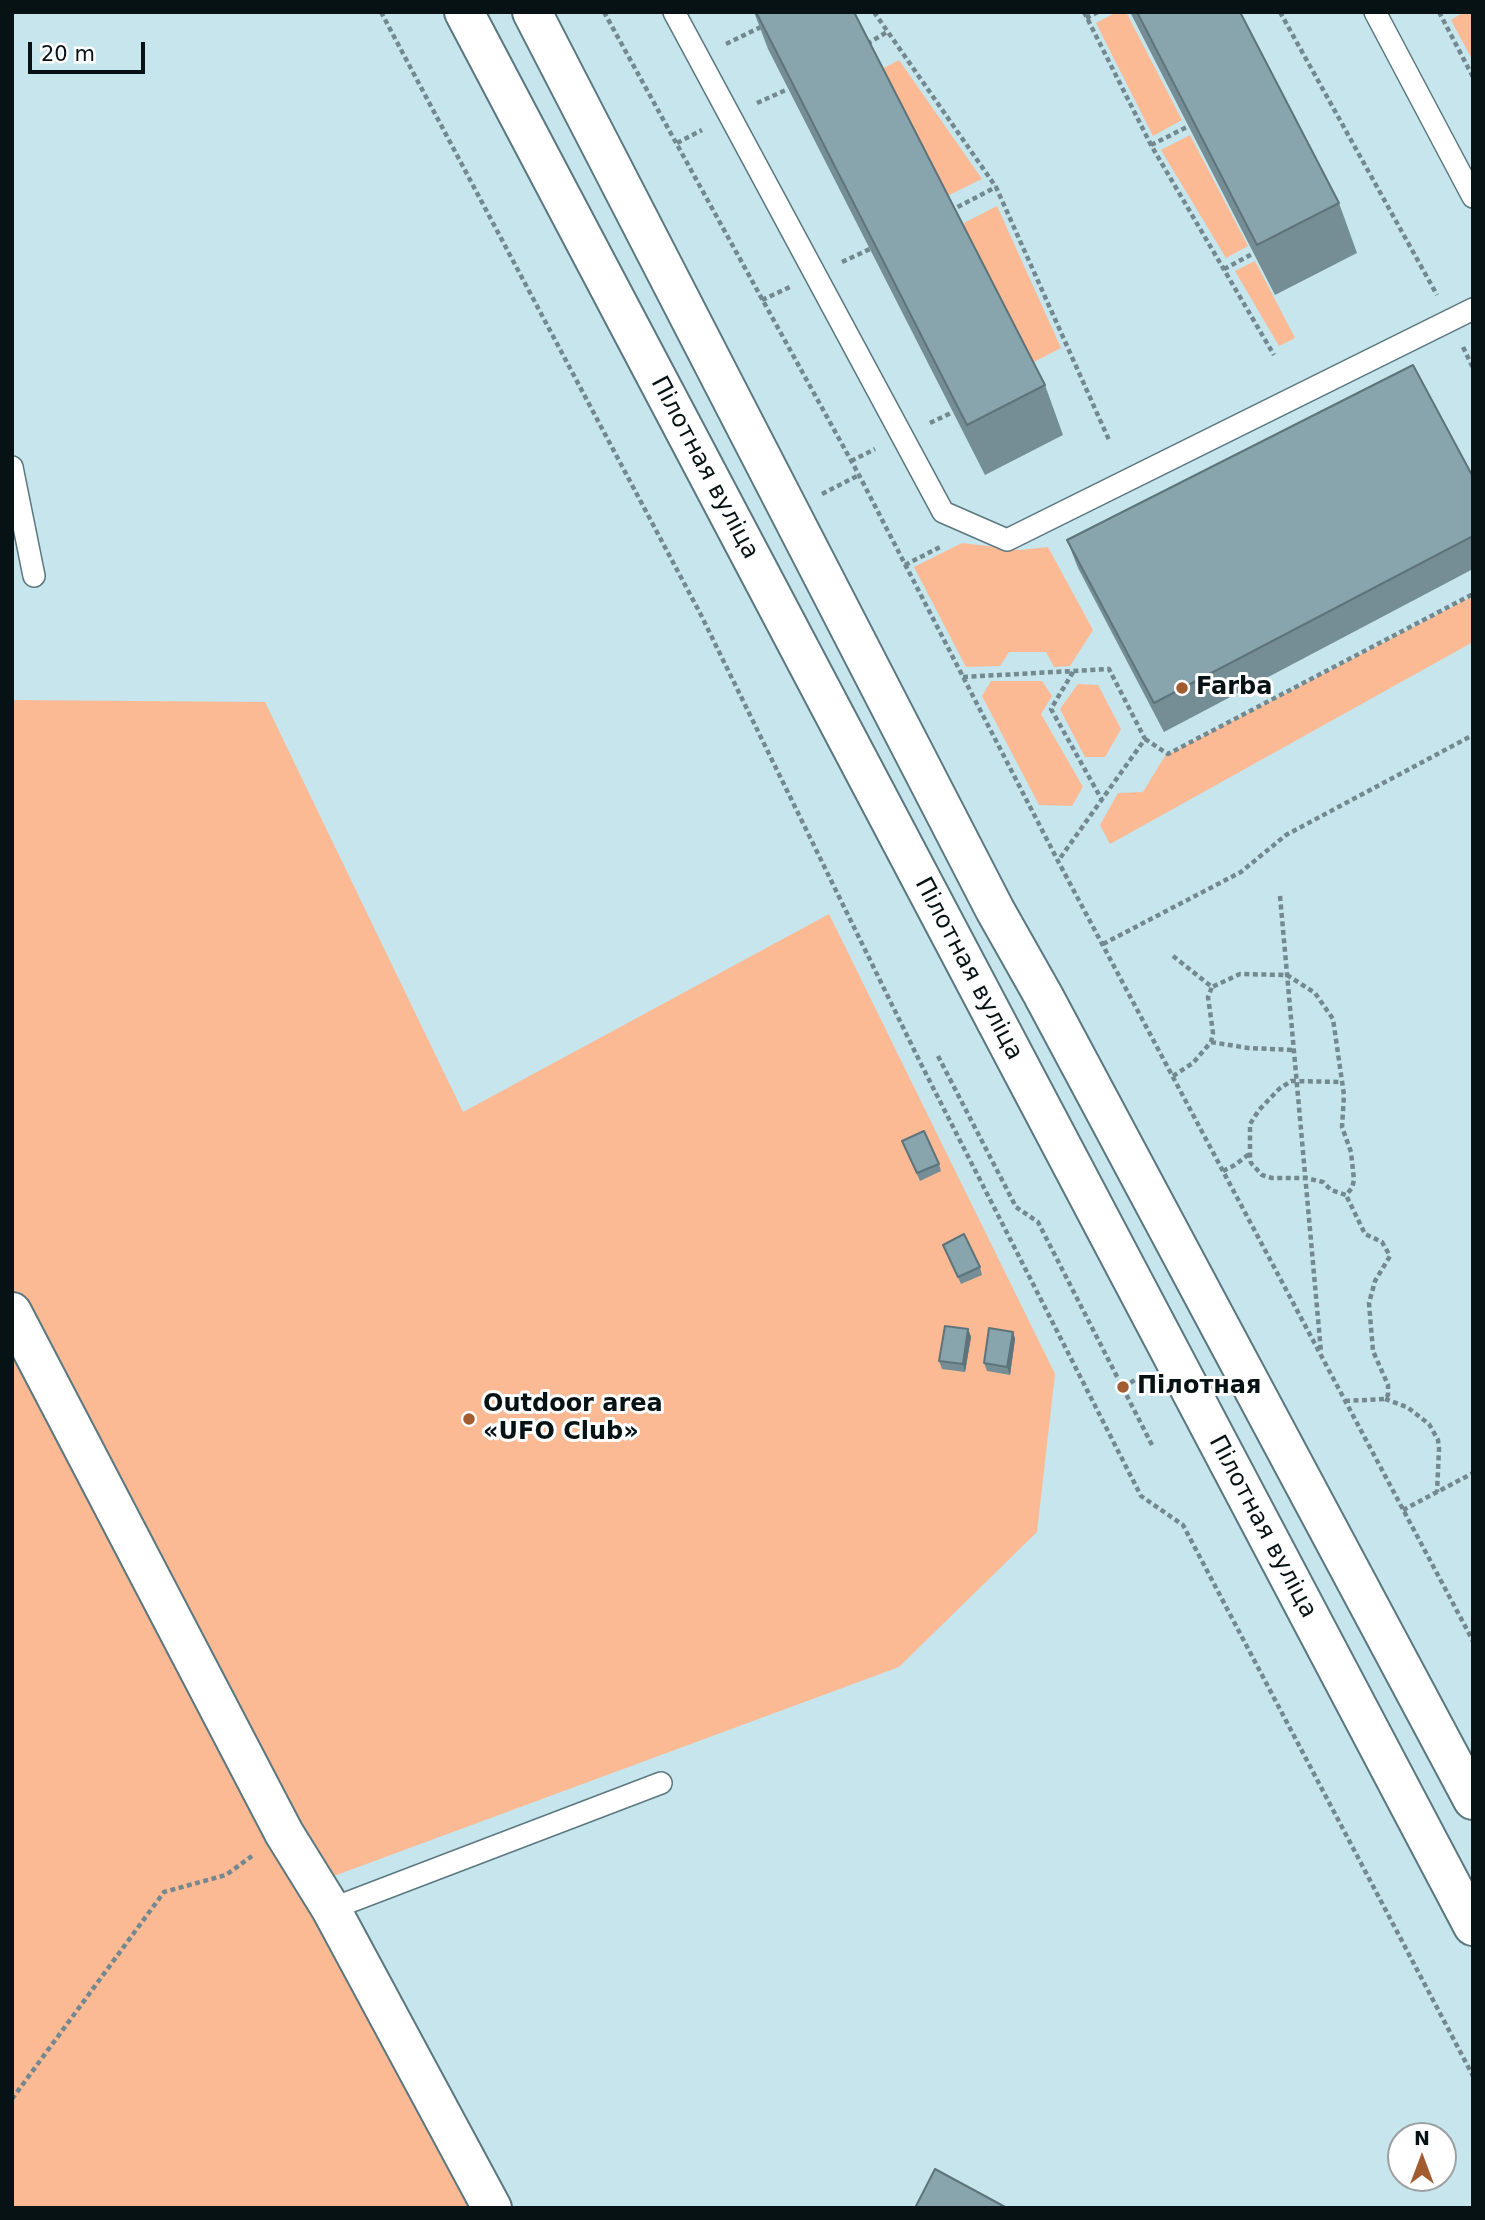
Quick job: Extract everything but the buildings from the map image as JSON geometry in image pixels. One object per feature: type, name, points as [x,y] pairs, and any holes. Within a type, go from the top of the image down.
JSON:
[{"type":"street","name":"Пілотная вуліца","points":[[464,12],[1473,1926]]},
{"type":"street","points":[[532,12],[995,910],[1056,1019],[1473,1800]]},
{"type":"street","points":[[950,934],[995,910]]},
{"type":"street","points":[[12,1312],[284,1833],[331,1909],[492,2208]]},
{"type":"lane","points":[[674,12],[943,512],[1007,540],[1473,309]]},
{"type":"lane","points":[[1375,12],[1473,197]]},
{"type":"lane","points":[[12,467],[34,576]]},
{"type":"lane","points":[[331,1909],[661,1783]]},
{"type":"path","points":[[381,12],[701,615],[921,1064],[1141,1496],[1183,1525],[1473,2076]]},
{"type":"path","points":[[604,12],[859,475],[1058,861],[1473,1640]]},
{"type":"path","points":[[874,12],[996,187],[1109,440]]},
{"type":"path","points":[[880,12],[880,22]]},
{"type":"path","points":[[1098,12],[1085,15],[1151,145],[1274,355]]},
{"type":"path","points":[[1280,12],[1450,320]]},
{"type":"path","points":[[1439,12],[1473,77]]},
{"type":"path","points":[[720,47],[767,24]]},
{"type":"path","points":[[864,46],[887,32]]},
{"type":"path","points":[[1151,145],[1189,127]]},
{"type":"path","points":[[949,212],[996,187]]},
{"type":"path","points":[[1224,269],[1254,253]]},
{"type":"path","points":[[963,677],[1109,670],[1145,740],[1168,754],[1473,594]]},
{"type":"path","points":[[1073,671],[1051,709],[1101,800]]},
{"type":"path","points":[[1103,944],[1241,872],[1286,835],[1473,735]]},
{"type":"path","points":[[1058,861],[1145,740]]},
{"type":"path","points":[[1280,897],[1322,1357]]},
{"type":"path","points":[[1173,956],[1212,987]]},
{"type":"path","points":[[1173,1076],[1193,1063],[1211,1042],[1213,1033],[1208,997],[1217,983],[1240,974],[1287,975],[1315,993],[1333,1019],[1344,1095],[1342,1127],[1349,1143],[1354,1180],[1346,1195]]},
{"type":"path","points":[[1211,1042],[1248,1048],[1294,1050]]},
{"type":"path","points":[[937,1056],[1016,1207],[1038,1222],[1152,1445]]},
{"type":"path","points":[[1342,1082],[1297,1080],[1279,1089],[1250,1124],[1251,1163],[1262,1175],[1323,1182],[1331,1190],[1346,1195],[1365,1234],[1382,1242],[1391,1256],[1376,1280],[1369,1303],[1374,1358],[1389,1390],[1385,1399]]},
{"type":"path","points":[[1223,1171],[1250,1153]]},
{"type":"path","points":[[1345,1401],[1385,1399],[1412,1411],[1429,1424],[1438,1440],[1437,1492]]},
{"type":"path","points":[[1403,1510],[1473,1473]]},
{"type":"path","points":[[12,2099],[164,1892],[226,1875],[284,1833]]},
{"type":"shaded area","points":[[1117,12],[1126,12],[1182,120],[1153,136],[1096,23]]},
{"type":"shaded area","points":[[1464,12],[1473,12],[1473,61],[1451,20]]},
{"type":"shaded area","points":[[899,60],[982,179],[945,197],[880,70]]},
{"type":"shaded area","points":[[1190,135],[1248,246],[1226,258],[1161,150]]},
{"type":"shaded area","points":[[997,206],[1061,348],[1030,364],[960,225]]},
{"type":"shaded area","points":[[1255,261],[1295,338],[1279,346],[1235,271]]},
{"type":"shaded area","points":[[962,543],[1020,550],[1048,547],[1093,630],[1070,666],[1054,667],[1046,652],[1009,652],[1000,666],[966,667],[914,567]]},
{"type":"shaded area","points":[[1473,596],[1473,642],[1110,844],[1100,825],[1118,793],[1143,792],[1165,756]]},
{"type":"shaded area","points":[[991,681],[1042,681],[1052,696],[1041,714],[1083,787],[1072,806],[1039,805],[982,696]]},
{"type":"shaded area","points":[[1078,684],[1098,685],[1121,729],[1105,757],[1085,757],[1060,709]]},
{"type":"shaded area","points":[[12,700],[265,702],[463,1112],[829,914],[1055,1374],[1037,1532],[899,1667],[296,1890],[483,2208],[12,2208]]},
{"type":"place","name":"Farba","points":[[1182,688]]},
{"type":"place","name":"Пілотная","points":[[1123,1387]]},
{"type":"place","name":"Outdoor area «UFO Club»","points":[[469,1419]]}]
